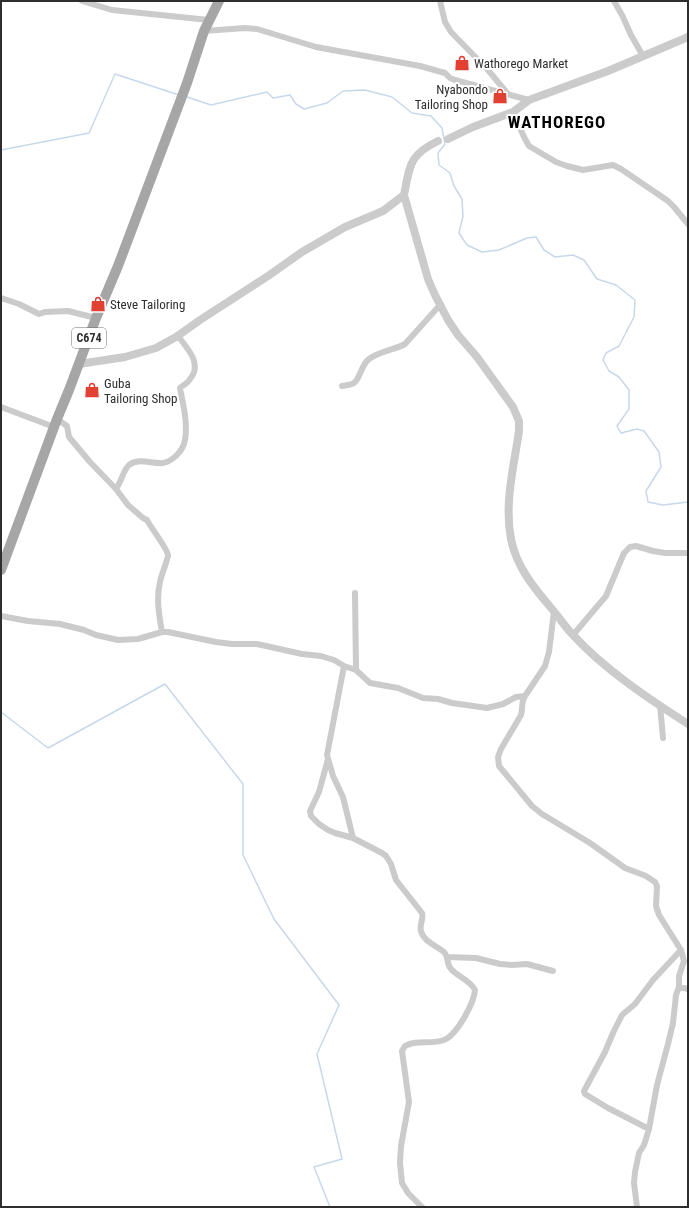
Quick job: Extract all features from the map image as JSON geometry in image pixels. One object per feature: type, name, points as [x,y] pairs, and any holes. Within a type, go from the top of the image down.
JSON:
[{"type":"main road","name":"C674","points":[[1,570],[96,318],[118,266],[219,1]]},
{"type":"street","points":[[82,1],[112,10],[208,27],[257,29],[316,47],[420,66],[445,73],[450,78],[455,80],[529,100]]},
{"type":"street","points":[[440,1],[445,22],[451,32],[488,70],[508,94]]},
{"type":"street","points":[[614,1],[643,56]]},
{"type":"street","points":[[688,37],[608,72],[529,100],[513,112],[473,127],[448,139],[438,141],[425,148],[413,160],[409,168],[404,194],[428,278],[440,305],[458,335],[513,406],[517,416],[519,430],[508,510],[511,539],[520,566],[534,588],[573,635],[619,676],[688,724]]},
{"type":"street","points":[[513,112],[529,146],[556,162],[577,169],[583,170],[613,165],[668,201],[688,224]]},
{"type":"street","points":[[79,364],[125,357],[156,348],[178,336],[302,252],[345,227],[383,212],[404,194]]},
{"type":"street","points":[[1,298],[19,304],[39,314],[45,312],[68,311],[96,318]]},
{"type":"street","points":[[342,386],[356,382],[364,365],[375,355],[405,344],[440,305]]},
{"type":"street","points":[[116,489],[129,465],[144,461],[164,463],[170,461],[180,452],[185,441],[185,419],[180,388],[191,379],[195,368],[193,356],[178,336]]},
{"type":"street","points":[[1,407],[67,426],[69,437],[90,462],[116,489],[128,505],[147,520],[168,554],[158,592],[158,605],[162,632]]},
{"type":"street","points":[[573,635],[606,596],[624,553],[630,547],[636,546],[664,553],[688,552]]},
{"type":"street","points":[[355,593],[356,670]]},
{"type":"street","points":[[554,611],[549,652],[545,666],[522,700],[522,710],[518,722],[500,749],[498,757],[499,766],[532,806],[542,814],[590,843],[624,868],[646,876],[655,882],[657,886],[656,906],[659,915],[681,950],[684,961],[679,976],[679,987],[676,995],[673,1023],[661,1070],[649,1129],[644,1145],[639,1153],[635,1172],[634,1183],[637,1207]]},
{"type":"street","points":[[1,616],[28,621],[60,624],[118,640],[138,639],[162,632],[168,632],[216,642],[232,644],[257,644],[302,654],[320,656],[334,660],[344,666],[356,670],[370,683],[398,688],[423,698],[438,699],[452,703],[487,708],[503,704],[516,697],[525,696]]},
{"type":"street","points":[[344,666],[327,755],[333,776],[343,797],[353,838]]},
{"type":"street","points":[[660,705],[663,738]]},
{"type":"street","points":[[328,760],[319,792],[310,811],[310,815],[328,830],[353,838],[382,852],[386,856],[391,864],[396,880],[422,913],[423,916],[420,928],[424,937],[445,953],[451,970],[475,990],[473,1000],[461,1022],[448,1038],[436,1042],[413,1042],[405,1046],[402,1050],[409,1102],[401,1146],[400,1162],[402,1183],[408,1193],[422,1207]]},
{"type":"street","points":[[649,1129],[608,1108],[585,1094],[584,1091],[605,1052],[622,1015],[635,1004],[653,980],[681,950]]},
{"type":"street","points":[[447,957],[476,958],[500,964],[527,964],[554,970]]},
{"type":"street","points":[[679,987],[688,989]]},
{"type":"waterway","points":[[1,150],[89,133],[115,74],[179,95]]},
{"type":"waterway","points":[[187,97],[211,105],[267,92],[273,98],[290,95],[296,104],[304,109],[327,103],[343,91],[365,90],[392,97],[412,113],[431,116],[442,128],[445,144],[438,153],[439,165],[450,173],[454,186],[462,199],[463,216],[459,233],[467,245],[482,252],[499,250],[527,238],[536,237],[544,250],[555,257],[573,255],[584,260],[597,279],[616,285],[635,300],[634,317],[619,346],[606,353],[603,360],[609,371],[619,377],[629,390],[629,409],[617,426],[621,433],[637,429],[644,431],[659,452],[661,467],[646,491],[648,502],[663,505],[688,502]]},
{"type":"waterway","points":[[1,712],[48,748],[165,684],[243,784],[243,855],[274,919],[339,1005],[317,1054],[342,1159],[314,1167],[330,1207]]},
{"type":"place","name":"Wathorego Market","points":[[462,63]]},
{"type":"place","name":"Nyabondo Tailoring Shop","points":[[500,96]]},
{"type":"place","name":"Steve Tailoring","points":[[98,304]]},
{"type":"place","name":"Guba Tailoring Shop","points":[[92,390]]},
{"type":"district","name":"WATHOREGO","points":[[557,122]]}]
